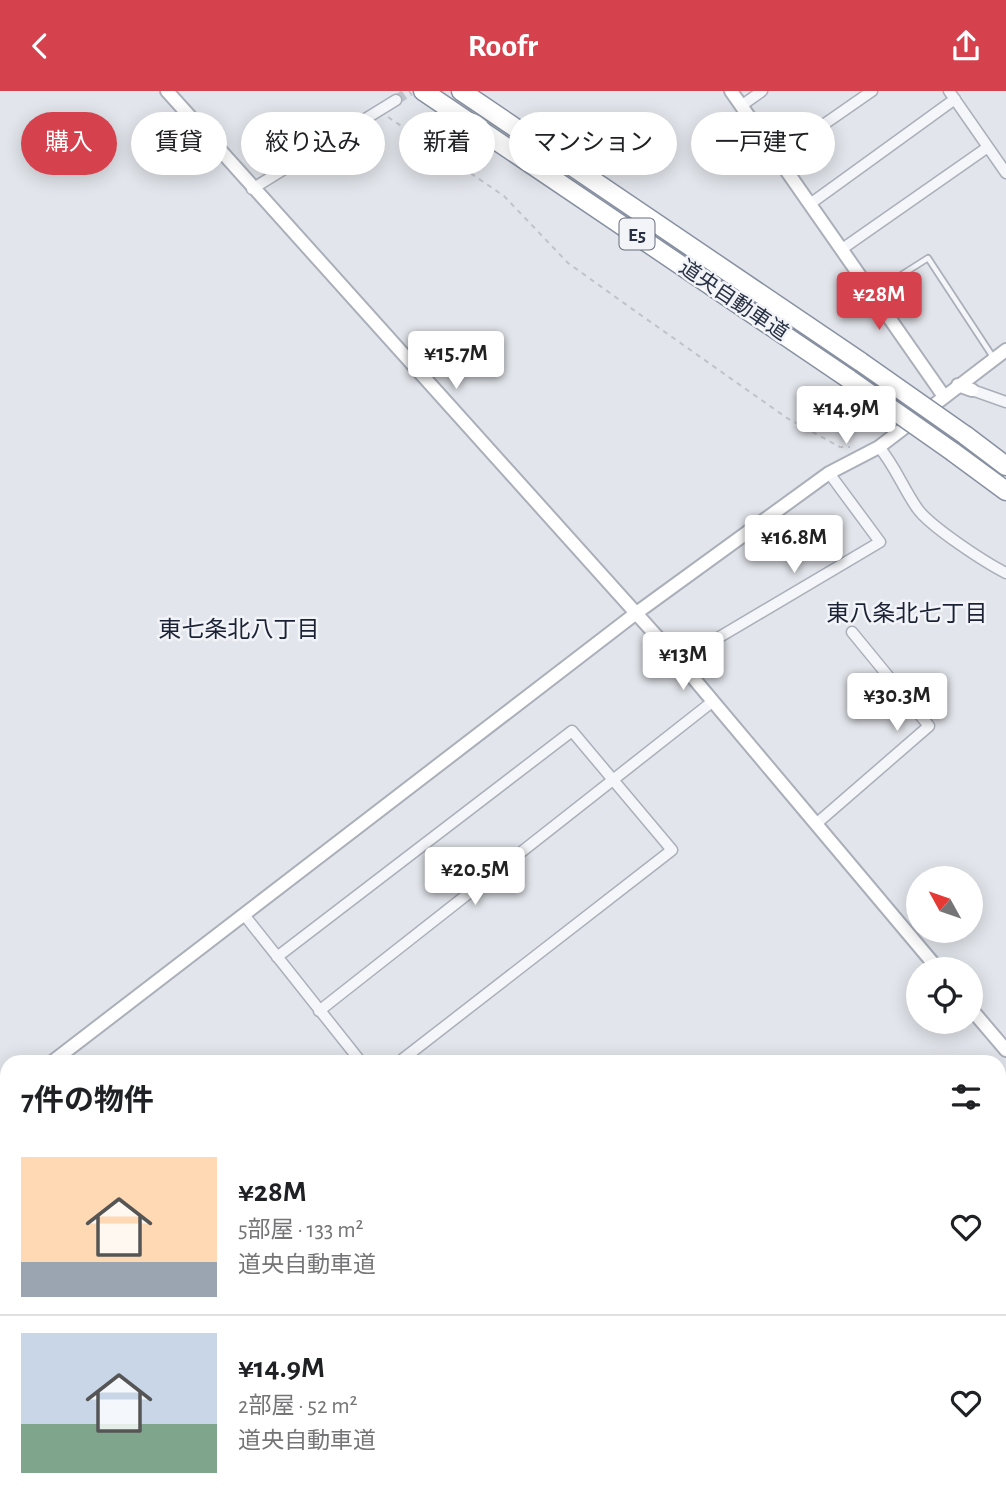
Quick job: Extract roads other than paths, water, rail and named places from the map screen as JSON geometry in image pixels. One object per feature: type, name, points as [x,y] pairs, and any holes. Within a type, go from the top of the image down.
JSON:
[{"type":"highway","name":"道央自動車道","points":[[423,91],[849,379],[1006,491]]},
{"type":"highway","name":"道央自動車道","points":[[461,91],[861,362],[1006,466]]},
{"type":"street","points":[[167,91],[252,190],[679,661],[928,957]]},
{"type":"street","points":[[731,91],[745,112]]},
{"type":"street","points":[[741,106],[762,91]]},
{"type":"street","points":[[835,117],[872,91]]},
{"type":"street","points":[[810,204],[952,95],[1006,173]]},
{"type":"street","points":[[252,190],[396,100]]},
{"type":"street","points":[[842,249],[988,147]]},
{"type":"street","points":[[790,175],[943,395]]},
{"type":"street","points":[[61,1055],[635,614],[829,474],[879,447],[943,395],[1006,350]]},
{"type":"street","points":[[958,385],[1006,402]]},
{"type":"street","points":[[879,447],[893,464],[918,510],[987,563],[1006,573]]},
{"type":"street","points":[[679,661],[880,542],[829,474]]},
{"type":"street","points":[[816,824],[929,726],[852,632]]},
{"type":"street","points":[[319,1011],[712,702]]},
{"type":"street","points":[[278,957],[572,730],[672,850],[408,1055]]},
{"type":"street","points":[[245,916],[356,1055]]},
{"type":"street","points":[[983,1023],[1006,1050]]},
{"type":"lane","points":[[873,294],[928,258],[994,359]]},
{"type":"tunnel","points":[[396,100],[410,91]]},
{"type":"district","name":"東八条北七丁目","points":[[907,613]]},
{"type":"district","name":"東七条北八丁目","points":[[239,629]]}]
